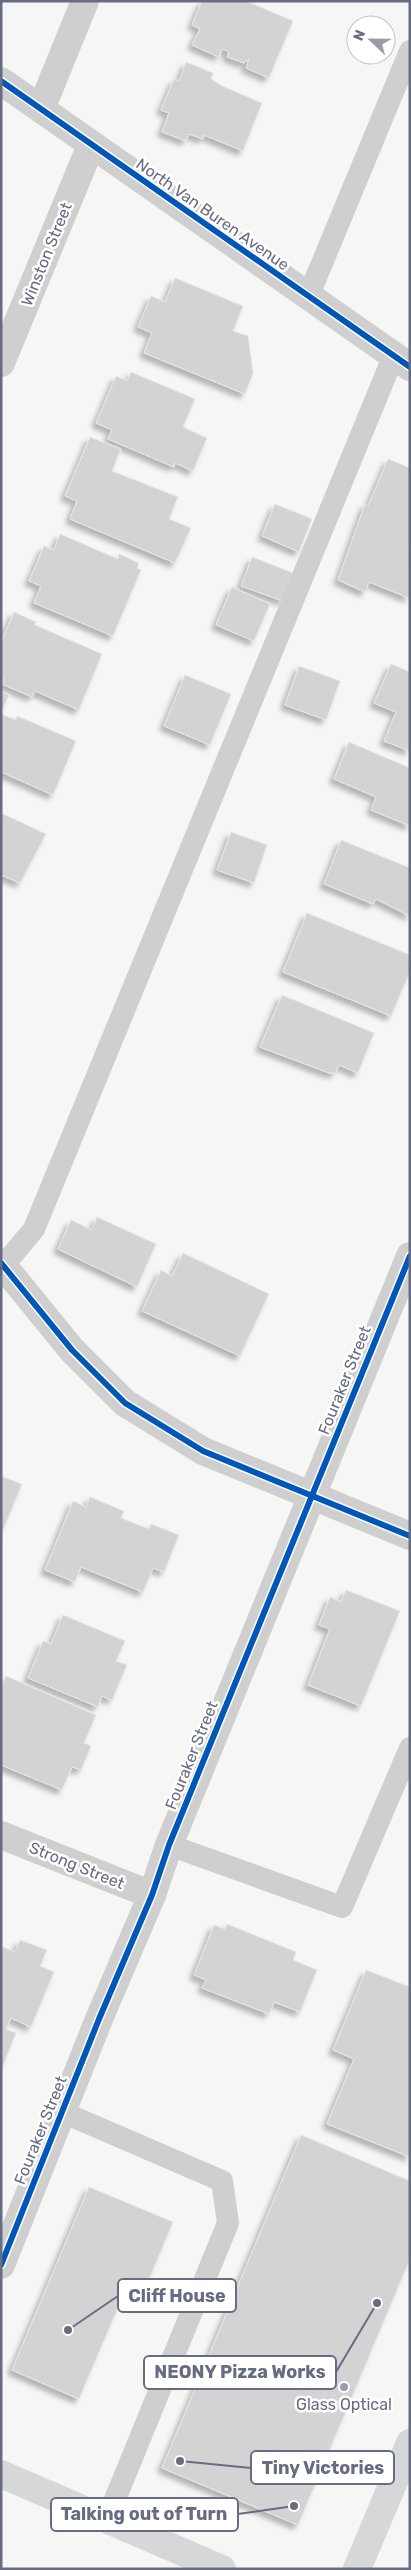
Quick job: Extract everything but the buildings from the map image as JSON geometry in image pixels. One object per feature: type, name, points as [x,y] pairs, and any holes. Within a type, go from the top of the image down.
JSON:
[{"type":"main road","points":[[358,2569],[410,2443]]},
{"type":"main road","points":[[1,2474],[222,2569]]},
{"type":"street","points":[[41,109],[85,1]]},
{"type":"street","name":"North Van Buren Avenue","points":[[1,81],[402,361]]},
{"type":"street","name":"Winston Street","points":[[1,363],[91,145]]},
{"type":"street","name":"Fouraker Street","points":[[1,2265],[152,1895],[169,1845],[410,1256]]},
{"type":"street","points":[[2,1264],[72,1350],[125,1403],[203,1451],[410,1536]]},
{"type":"street","name":"Strong Street","points":[[1,1835],[152,1895]]},
{"type":"lane","points":[[308,297],[410,51]]},
{"type":"lane","points":[[2,1264],[34,1229],[402,361]]},
{"type":"lane","points":[[169,1845],[342,1907],[410,1748]]},
{"type":"lane","points":[[62,2112],[222,2181],[228,2223],[107,2519]]},
{"type":"cycle path","points":[[1,81],[410,367]]},
{"type":"cycle path","points":[[1,2265],[99,2019],[152,1895],[169,1845],[410,1256]]},
{"type":"cycle path","points":[[1,1263],[72,1350],[125,1403],[203,1451],[410,1536]]},
{"type":"place","name":"NEONY Pizza Works","points":[[377,2303]]},
{"type":"place","name":"Cliff House","points":[[68,2330]]},
{"type":"place","name":"Glass Optical","points":[[344,2387]]},
{"type":"place","name":"Tiny Victories","points":[[180,2461]]},
{"type":"place","name":"Talking out of Turn","points":[[294,2506]]}]
